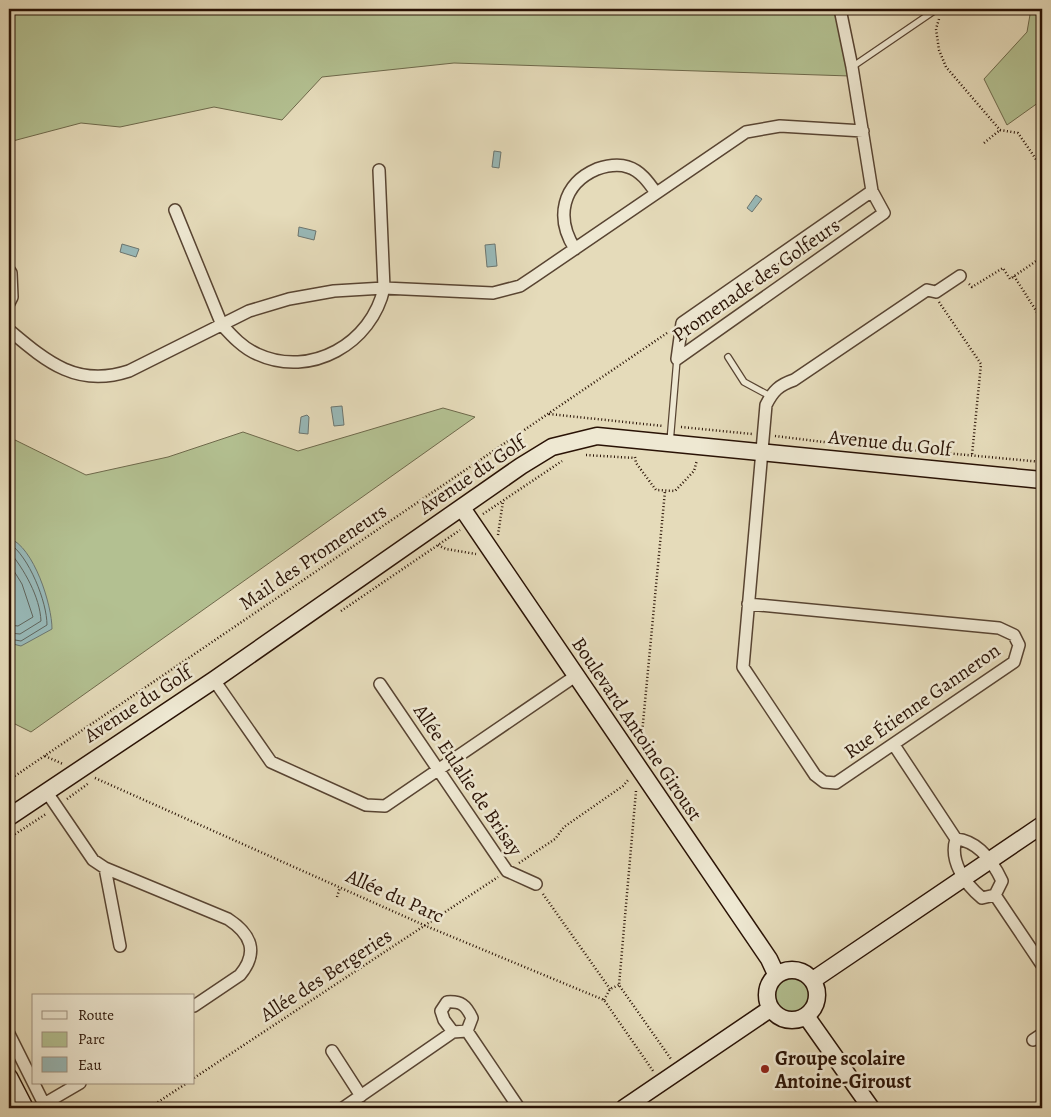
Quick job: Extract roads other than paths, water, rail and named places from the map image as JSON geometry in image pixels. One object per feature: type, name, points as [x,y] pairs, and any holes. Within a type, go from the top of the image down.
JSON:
[{"type":"street","name":"Promenade des Golfeurs","points":[[677,359],[884,213],[872,192],[852,66],[840,9]]},
{"type":"street","points":[[9,330],[63,371],[88,377],[111,377],[129,371],[249,311],[289,300],[334,291],[384,288],[493,293],[520,286],[746,132],[780,126],[863,131]]},
{"type":"street","points":[[575,249],[567,237],[563,224],[563,210],[567,197],[574,185],[588,174],[606,166],[628,167],[643,176],[656,193]]},
{"type":"street","points":[[176,210],[222,324],[235,340],[256,354],[289,362],[308,361],[328,356],[358,337],[371,322],[381,302],[384,288],[379,170]]},
{"type":"street","name":"Promenade des Golfeurs","points":[[677,359],[682,323],[872,192]]},
{"type":"street","points":[[9,270],[11,273],[12,297],[9,303]]},
{"type":"street","points":[[770,396],[776,388],[794,380],[927,290],[936,292],[960,276]]},
{"type":"street","name":"Rue Étienne Ganneron","points":[[748,604],[999,628],[1014,635],[1019,645],[1014,662],[836,783],[824,782],[815,775],[743,667],[748,604],[763,453],[766,405],[770,396]]},
{"type":"street","name":"Avenue du Golf","points":[[9,817],[214,680],[522,466],[552,448],[596,436],[1042,480]]},
{"type":"street","name":"Boulevard Antoine Giroust","points":[[462,508],[574,677],[768,959],[776,974]]},
{"type":"street","points":[[214,680],[271,762],[366,805],[385,806],[439,771],[574,677]]},
{"type":"street","name":"Allée Eulalie de Brisay","points":[[380,684],[507,871],[536,884]]},
{"type":"street","points":[[894,745],[956,839],[953,850],[964,878],[982,898],[994,895],[1002,881],[990,861],[967,840],[956,839]]},
{"type":"street","points":[[46,791],[94,860],[105,868],[228,918],[240,926],[248,937],[251,952],[246,968],[240,975],[195,1005]]},
{"type":"street","points":[[813,980],[1042,825]]},
{"type":"street","points":[[105,868],[120,946]]},
{"type":"street","points":[[994,895],[1042,965]]},
{"type":"street","points":[[791,969],[800,970],[813,980],[816,987],[816,1003],[806,1016],[790,1020],[782,1018],[770,1008],[766,994],[771,980],[776,974],[791,969]]},
{"type":"street","points":[[453,1032],[444,1020],[441,1011],[447,1002],[458,1001],[467,1007],[472,1018],[467,1031]]},
{"type":"street","points":[[624,1108],[770,1008]]},
{"type":"street","points":[[806,1016],[871,1108]]},
{"type":"street","points":[[343,1108],[453,1032],[467,1031]]},
{"type":"street","points":[[467,1031],[519,1108]]},
{"type":"street","points":[[9,1034],[32,1080]]},
{"type":"street","points":[[332,1051],[361,1096]]},
{"type":"street","points":[[9,1077],[25,1108]]},
{"type":"street","points":[[34,1084],[45,1106],[78,1084]]},
{"type":"lane","points":[[852,66],[937,9]]},
{"type":"lane","points":[[728,357],[744,382],[770,396]]},
{"type":"lane","points":[[669,444],[677,359]]},
{"type":"water","points":[[494,151],[501,152],[499,168],[492,167]]},
{"type":"water","points":[[756,195],[762,199],[752,212],[747,208]]},
{"type":"water","points":[[299,227],[316,231],[314,240],[298,236]]},
{"type":"water","points":[[122,244],[139,249],[136,257],[120,252]]},
{"type":"water","points":[[495,244],[497,266],[487,267],[485,245]]},
{"type":"water","points":[[342,406],[344,425],[334,426],[331,407]]},
{"type":"water","points":[[307,415],[309,417],[308,434],[299,433],[301,417]]},
{"type":"water","points":[[9,538],[18,544],[34,564],[45,592],[51,619],[52,629],[21,646],[9,643]]},
{"type":"place","name":"Groupe scolaire Antoine-Giroust","points":[[765,1069]]}]
